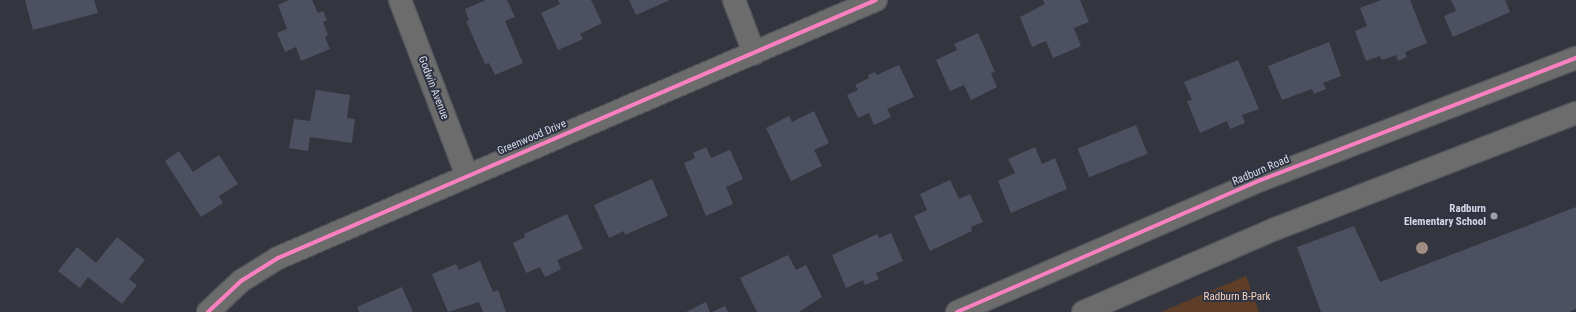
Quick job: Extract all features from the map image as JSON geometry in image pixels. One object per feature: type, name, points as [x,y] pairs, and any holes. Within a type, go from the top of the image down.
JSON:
[{"type":"street","name":"Godwin Avenue","points":[[400,0],[467,176]]},
{"type":"street","points":[[734,0],[754,53]]},
{"type":"street","name":"Greenwood Drive","points":[[208,312],[241,281],[278,258],[876,0]]},
{"type":"street","name":"Radburn Road","points":[[958,312],[1268,177],[1576,58]]},
{"type":"street","points":[[1083,312],[1275,229],[1576,112]]},
{"type":"green space","name":"Radburn B-Park","points":[[1246,276],[1259,312],[1161,312]]},
{"type":"building","points":[[25,0],[94,0],[98,13],[33,30]]},
{"type":"building","points":[[289,0],[312,0],[318,13],[323,11],[327,20],[323,22],[328,35],[325,37],[330,49],[301,61],[296,47],[285,52],[277,33],[287,29],[278,5]]},
{"type":"building","points":[[486,0],[507,0],[515,17],[505,21],[523,63],[495,75],[489,63],[485,64],[466,21],[469,20],[465,9]]},
{"type":"building","points":[[558,0],[591,0],[602,23],[580,34],[583,39],[558,50],[541,13],[560,4]]},
{"type":"building","points":[[629,0],[670,0],[636,15]]},
{"type":"building","points":[[1043,0],[1080,0],[1089,22],[1074,28],[1081,46],[1053,58],[1046,41],[1032,47],[1020,17],[1045,4]]},
{"type":"building","points":[[1381,0],[1410,0],[1427,43],[1405,52],[1407,57],[1398,61],[1396,55],[1382,60],[1380,56],[1366,61],[1355,31],[1367,26],[1360,8]]},
{"type":"building","points":[[1451,0],[1505,0],[1510,12],[1453,37],[1444,16],[1456,11]]},
{"type":"building","points":[[978,33],[995,72],[991,73],[997,87],[971,100],[964,85],[950,91],[936,60],[957,50],[954,44]]},
{"type":"building","points":[[1329,42],[1341,76],[1323,83],[1326,89],[1314,94],[1312,89],[1282,100],[1268,66]]},
{"type":"building","points":[[1238,60],[1259,109],[1242,115],[1245,123],[1230,129],[1227,121],[1200,133],[1187,101],[1192,100],[1184,82]]},
{"type":"building","points":[[899,65],[914,97],[887,109],[891,117],[874,125],[869,113],[858,118],[847,95],[858,90],[855,85],[869,78],[868,75],[875,72],[877,75]]},
{"type":"building","points":[[316,90],[350,95],[347,118],[355,119],[352,143],[310,137],[308,151],[289,148],[294,119],[310,121]]},
{"type":"building","points":[[814,111],[829,143],[814,150],[822,166],[791,181],[766,128],[789,116],[792,122]]},
{"type":"building","points":[[1136,125],[1148,154],[1089,177],[1078,149]]},
{"type":"building","points":[[706,147],[711,158],[730,150],[743,179],[726,187],[733,204],[706,216],[684,163],[695,158],[693,153]]},
{"type":"building","points":[[1035,147],[1042,164],[1055,158],[1067,189],[1011,213],[998,181],[1015,173],[1008,159]]},
{"type":"building","points":[[179,151],[193,172],[219,155],[238,184],[219,196],[223,203],[201,217],[165,161]]},
{"type":"building","points":[[652,179],[668,216],[625,235],[624,231],[609,238],[594,205]]},
{"type":"building","points":[[950,180],[959,199],[970,194],[983,222],[971,227],[972,231],[930,251],[914,216],[927,210],[920,194]]},
{"type":"building","points":[[1576,207],[1576,309],[1569,312],[1321,312],[1297,247],[1354,226],[1380,282]]},
{"type":"building","points":[[567,214],[583,249],[557,260],[561,269],[545,277],[540,267],[526,273],[513,243],[525,237],[524,234]]},
{"type":"building","points":[[891,233],[903,261],[876,273],[879,279],[865,285],[863,280],[846,288],[832,255],[877,234],[879,238]]},
{"type":"building","points":[[117,237],[145,260],[129,279],[137,285],[122,304],[88,277],[80,288],[58,271],[77,247],[96,263]]},
{"type":"building","points":[[788,255],[796,270],[806,265],[822,297],[799,312],[757,312],[740,278]]},
{"type":"building","points":[[480,261],[493,292],[498,290],[506,312],[483,312],[479,302],[448,312],[432,274],[456,264],[459,270]]},
{"type":"building","points":[[402,287],[413,312],[359,312],[357,307]]},
{"type":"building","points":[[706,302],[710,312],[686,312]]},
{"type":"building","points":[[725,306],[728,312],[712,312]]},
{"type":"cycle path","points":[[208,312],[241,281],[278,258],[876,0]]},
{"type":"cycle path","points":[[957,312],[1261,180],[1576,58]]},
{"type":"place","name":"Radburn Elementary School","points":[[1494,216]]}]
